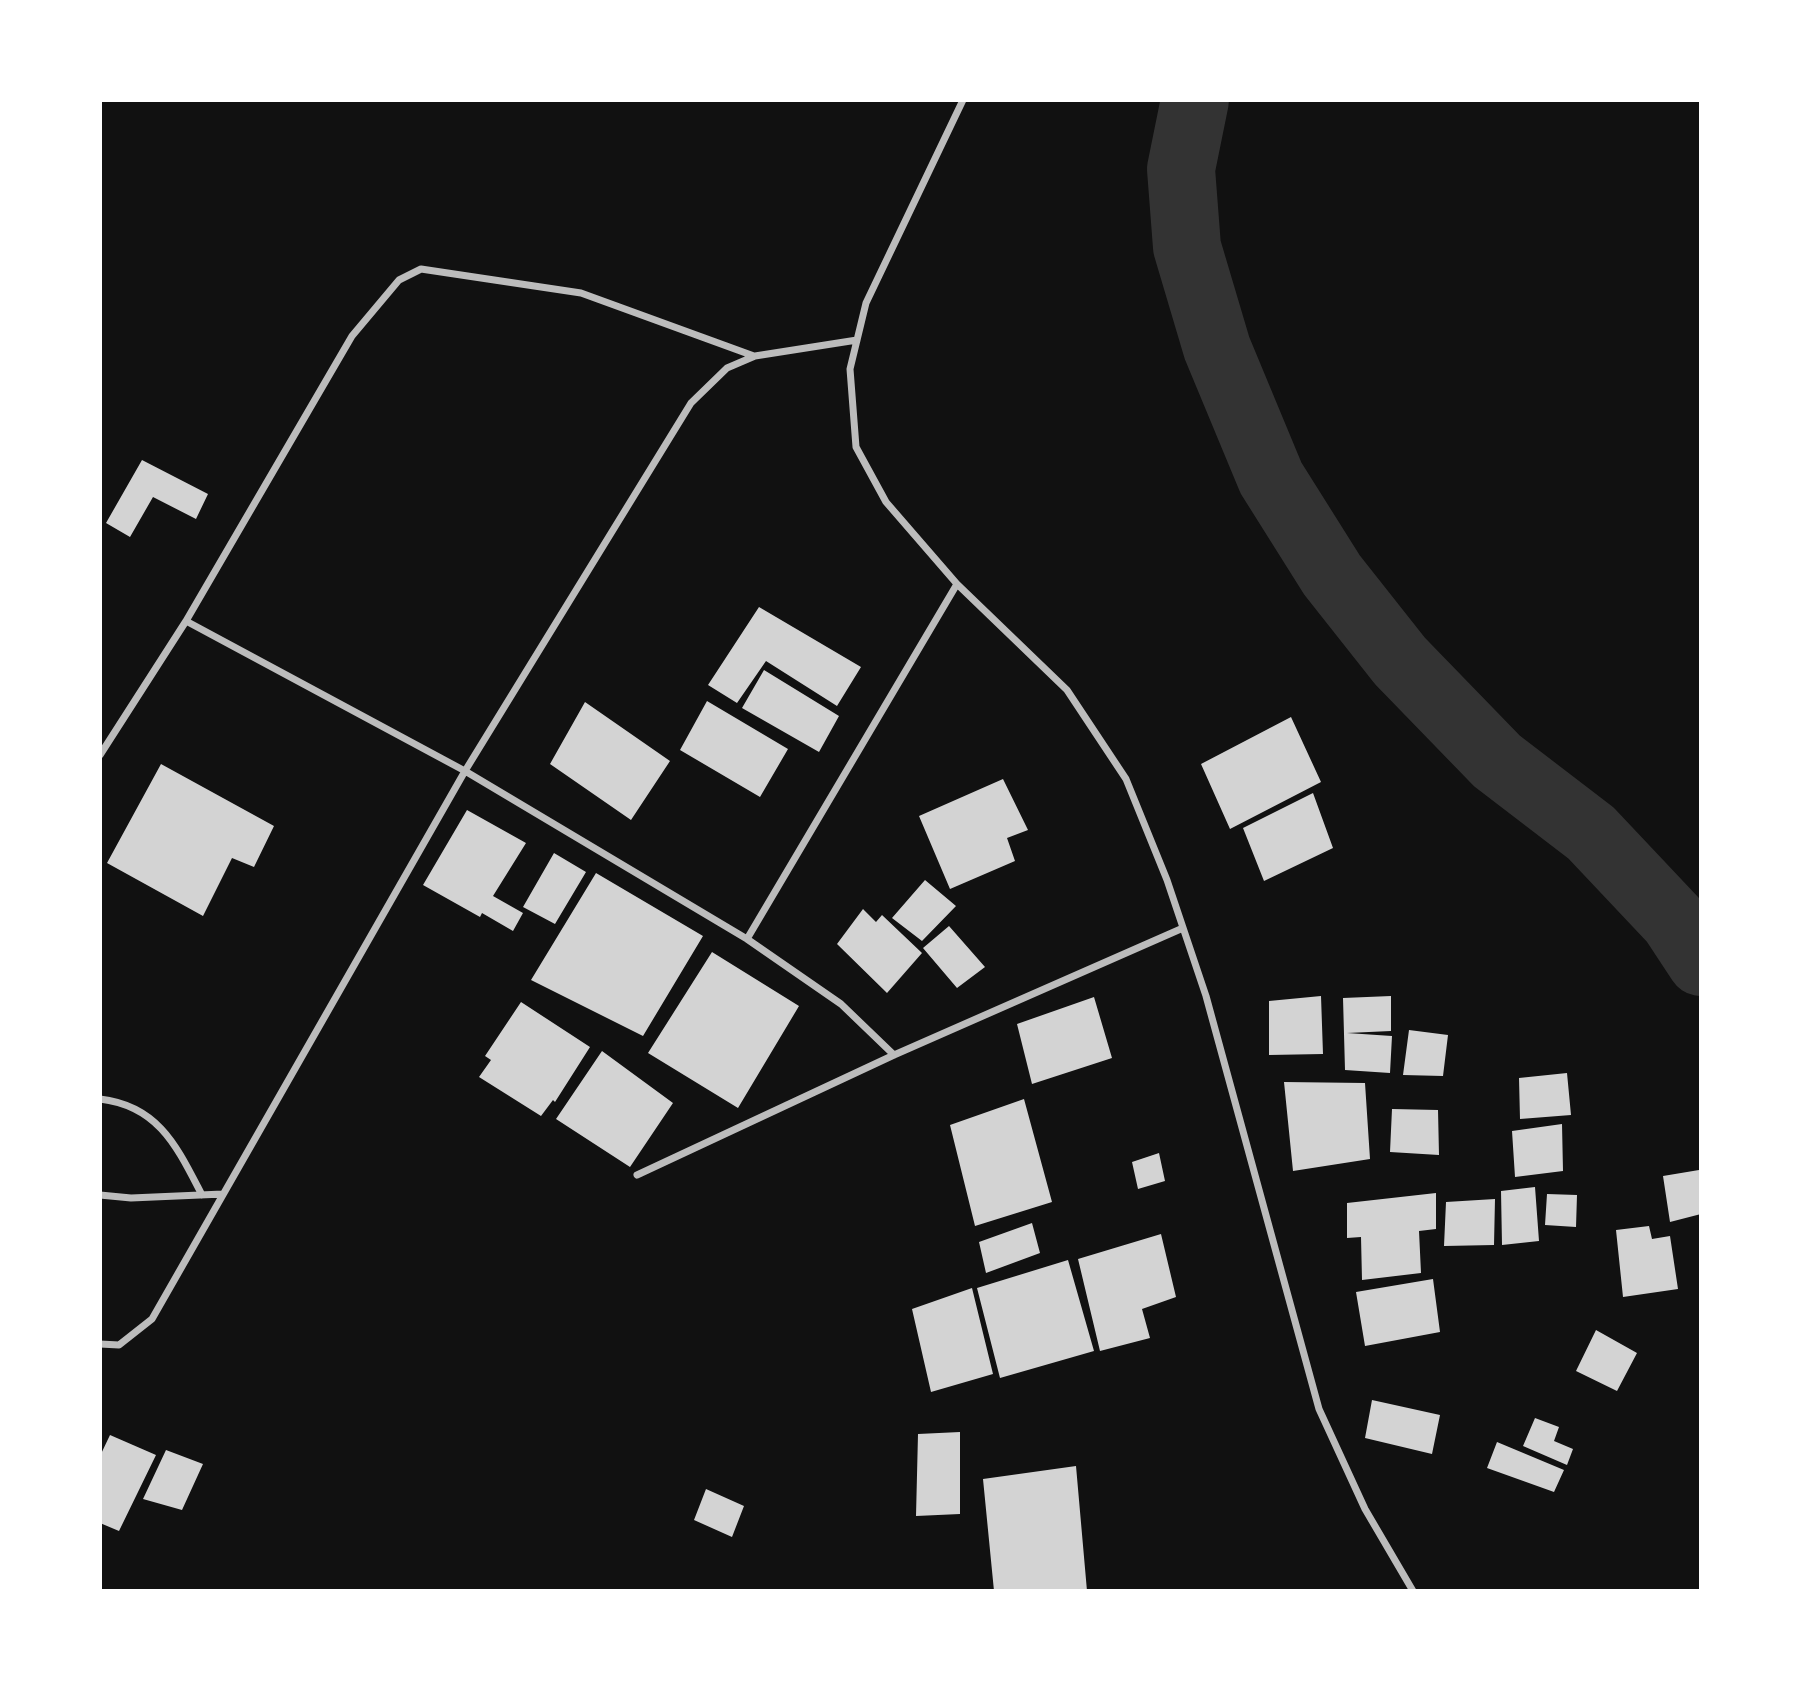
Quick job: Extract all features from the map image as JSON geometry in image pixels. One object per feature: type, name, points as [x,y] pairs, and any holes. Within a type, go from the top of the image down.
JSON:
[{"type":"street","points":[[963,100],[866,303],[850,369],[856,447],[886,502],[957,584],[1067,690],[1126,779],[1167,880],[1206,996],[1319,1409],[1365,1509],[1413,1591]]},
{"type":"street","points":[[100,755],[186,621],[352,336],[398,279],[421,269],[581,293],[755,356]]},
{"type":"street","points":[[100,1344],[119,1345],[152,1319],[465,771],[691,404],[727,368],[755,356],[857,340]]},
{"type":"street","points":[[747,939],[957,584]]},
{"type":"street","points":[[186,621],[465,771],[747,939],[841,1004],[894,1055]]},
{"type":"street","points":[[637,1175],[894,1055],[1183,928]]},
{"type":"street","points":[[100,1098],[133,1107],[155,1120],[177,1148],[202,1195]]},
{"type":"street","points":[[100,1195],[131,1198],[223,1194]]},
{"type":"building","points":[[142,460],[208,494],[196,519],[153,497],[130,537],[106,523]]},
{"type":"building","points":[[759,607],[861,667],[837,706],[766,661],[737,703],[708,685]]},
{"type":"building","points":[[764,670],[839,716],[819,752],[742,708]]},
{"type":"building","points":[[707,701],[788,749],[760,797],[680,750]]},
{"type":"building","points":[[585,702],[670,761],[631,820],[550,764]]},
{"type":"building","points":[[1291,717],[1321,782],[1230,829],[1201,764]]},
{"type":"building","points":[[161,764],[274,826],[254,867],[232,858],[203,916],[107,863]]},
{"type":"building","points":[[1003,779],[1028,830],[1007,838],[1015,861],[950,889],[919,816]]},
{"type":"building","points":[[1313,793],[1333,848],[1264,881],[1243,828]]},
{"type":"building","points":[[467,810],[526,843],[493,896],[523,913],[513,931],[482,913],[480,917],[423,885]]},
{"type":"building","points":[[554,853],[586,872],[555,924],[523,907]]},
{"type":"building","points":[[596,873],[703,936],[643,1036],[531,980]]},
{"type":"building","points":[[925,880],[956,906],[922,941],[892,918]]},
{"type":"building","points":[[863,909],[876,922],[882,915],[922,953],[887,993],[837,944]]},
{"type":"building","points":[[949,926],[985,967],[957,988],[923,948]]},
{"type":"building","points":[[712,952],[799,1006],[738,1108],[648,1053]]},
{"type":"building","points":[[1321,996],[1323,1054],[1269,1055],[1269,1001]]},
{"type":"building","points":[[1391,996],[1391,1031],[1347,1033],[1392,1036],[1390,1073],[1345,1070],[1343,998]]},
{"type":"building","points":[[1094,997],[1112,1058],[1032,1084],[1017,1024]]},
{"type":"building","points":[[521,1002],[590,1047],[555,1102],[553,1100],[541,1116],[479,1077],[491,1060],[485,1056]]},
{"type":"building","points":[[1409,1030],[1448,1035],[1443,1076],[1403,1075]]},
{"type":"building","points":[[602,1051],[673,1103],[630,1167],[556,1119]]},
{"type":"building","points":[[1567,1073],[1571,1115],[1520,1119],[1519,1078]]},
{"type":"building","points":[[1284,1082],[1365,1083],[1370,1159],[1293,1171]]},
{"type":"building","points":[[1024,1099],[1052,1202],[975,1226],[950,1125]]},
{"type":"building","points":[[1392,1109],[1438,1110],[1439,1155],[1390,1152]]},
{"type":"building","points":[[1562,1124],[1563,1171],[1515,1177],[1512,1131]]},
{"type":"building","points":[[1159,1153],[1165,1181],[1138,1189],[1132,1162]]},
{"type":"building","points":[[1699,1170],[1701,1214],[1670,1222],[1663,1176]]},
{"type":"building","points":[[1535,1187],[1539,1241],[1502,1245],[1501,1191]]},
{"type":"building","points":[[1436,1193],[1436,1229],[1419,1231],[1421,1273],[1362,1280],[1361,1237],[1347,1238],[1347,1203]]},
{"type":"building","points":[[1547,1194],[1577,1195],[1576,1227],[1545,1225]]},
{"type":"building","points":[[1495,1199],[1494,1245],[1444,1246],[1446,1202]]},
{"type":"building","points":[[1032,1223],[1040,1253],[986,1273],[979,1242]]},
{"type":"building","points":[[1649,1226],[1652,1239],[1670,1236],[1678,1289],[1623,1297],[1616,1230]]},
{"type":"building","points":[[1161,1234],[1176,1297],[1142,1309],[1150,1338],[1100,1351],[1078,1259]]},
{"type":"building","points":[[1068,1260],[1094,1351],[1000,1378],[977,1288]]},
{"type":"building","points":[[1433,1279],[1440,1332],[1365,1346],[1356,1292]]},
{"type":"building","points":[[972,1288],[993,1374],[931,1392],[912,1309]]},
{"type":"building","points":[[1596,1330],[1637,1353],[1617,1391],[1576,1371]]},
{"type":"building","points":[[1372,1400],[1440,1415],[1432,1454],[1365,1438]]},
{"type":"building","points":[[1535,1418],[1559,1427],[1554,1441],[1573,1449],[1567,1465],[1523,1446]]},
{"type":"building","points":[[960,1432],[960,1514],[916,1516],[918,1434]]},
{"type":"building","points":[[110,1435],[156,1455],[119,1531],[100,1523],[100,1456]]},
{"type":"building","points":[[1497,1442],[1564,1470],[1554,1492],[1487,1468]]},
{"type":"building","points":[[166,1450],[203,1464],[182,1510],[143,1499]]},
{"type":"building","points":[[1076,1466],[1087,1591],[994,1591],[983,1479]]},
{"type":"building","points":[[706,1489],[744,1506],[732,1537],[694,1520]]},
{"type":"waterway","points":[[1195,100],[1181,169],[1187,247],[1217,348],[1271,478],[1332,575],[1400,661],[1497,761],[1591,833],[1674,921],[1701,962]]}]
